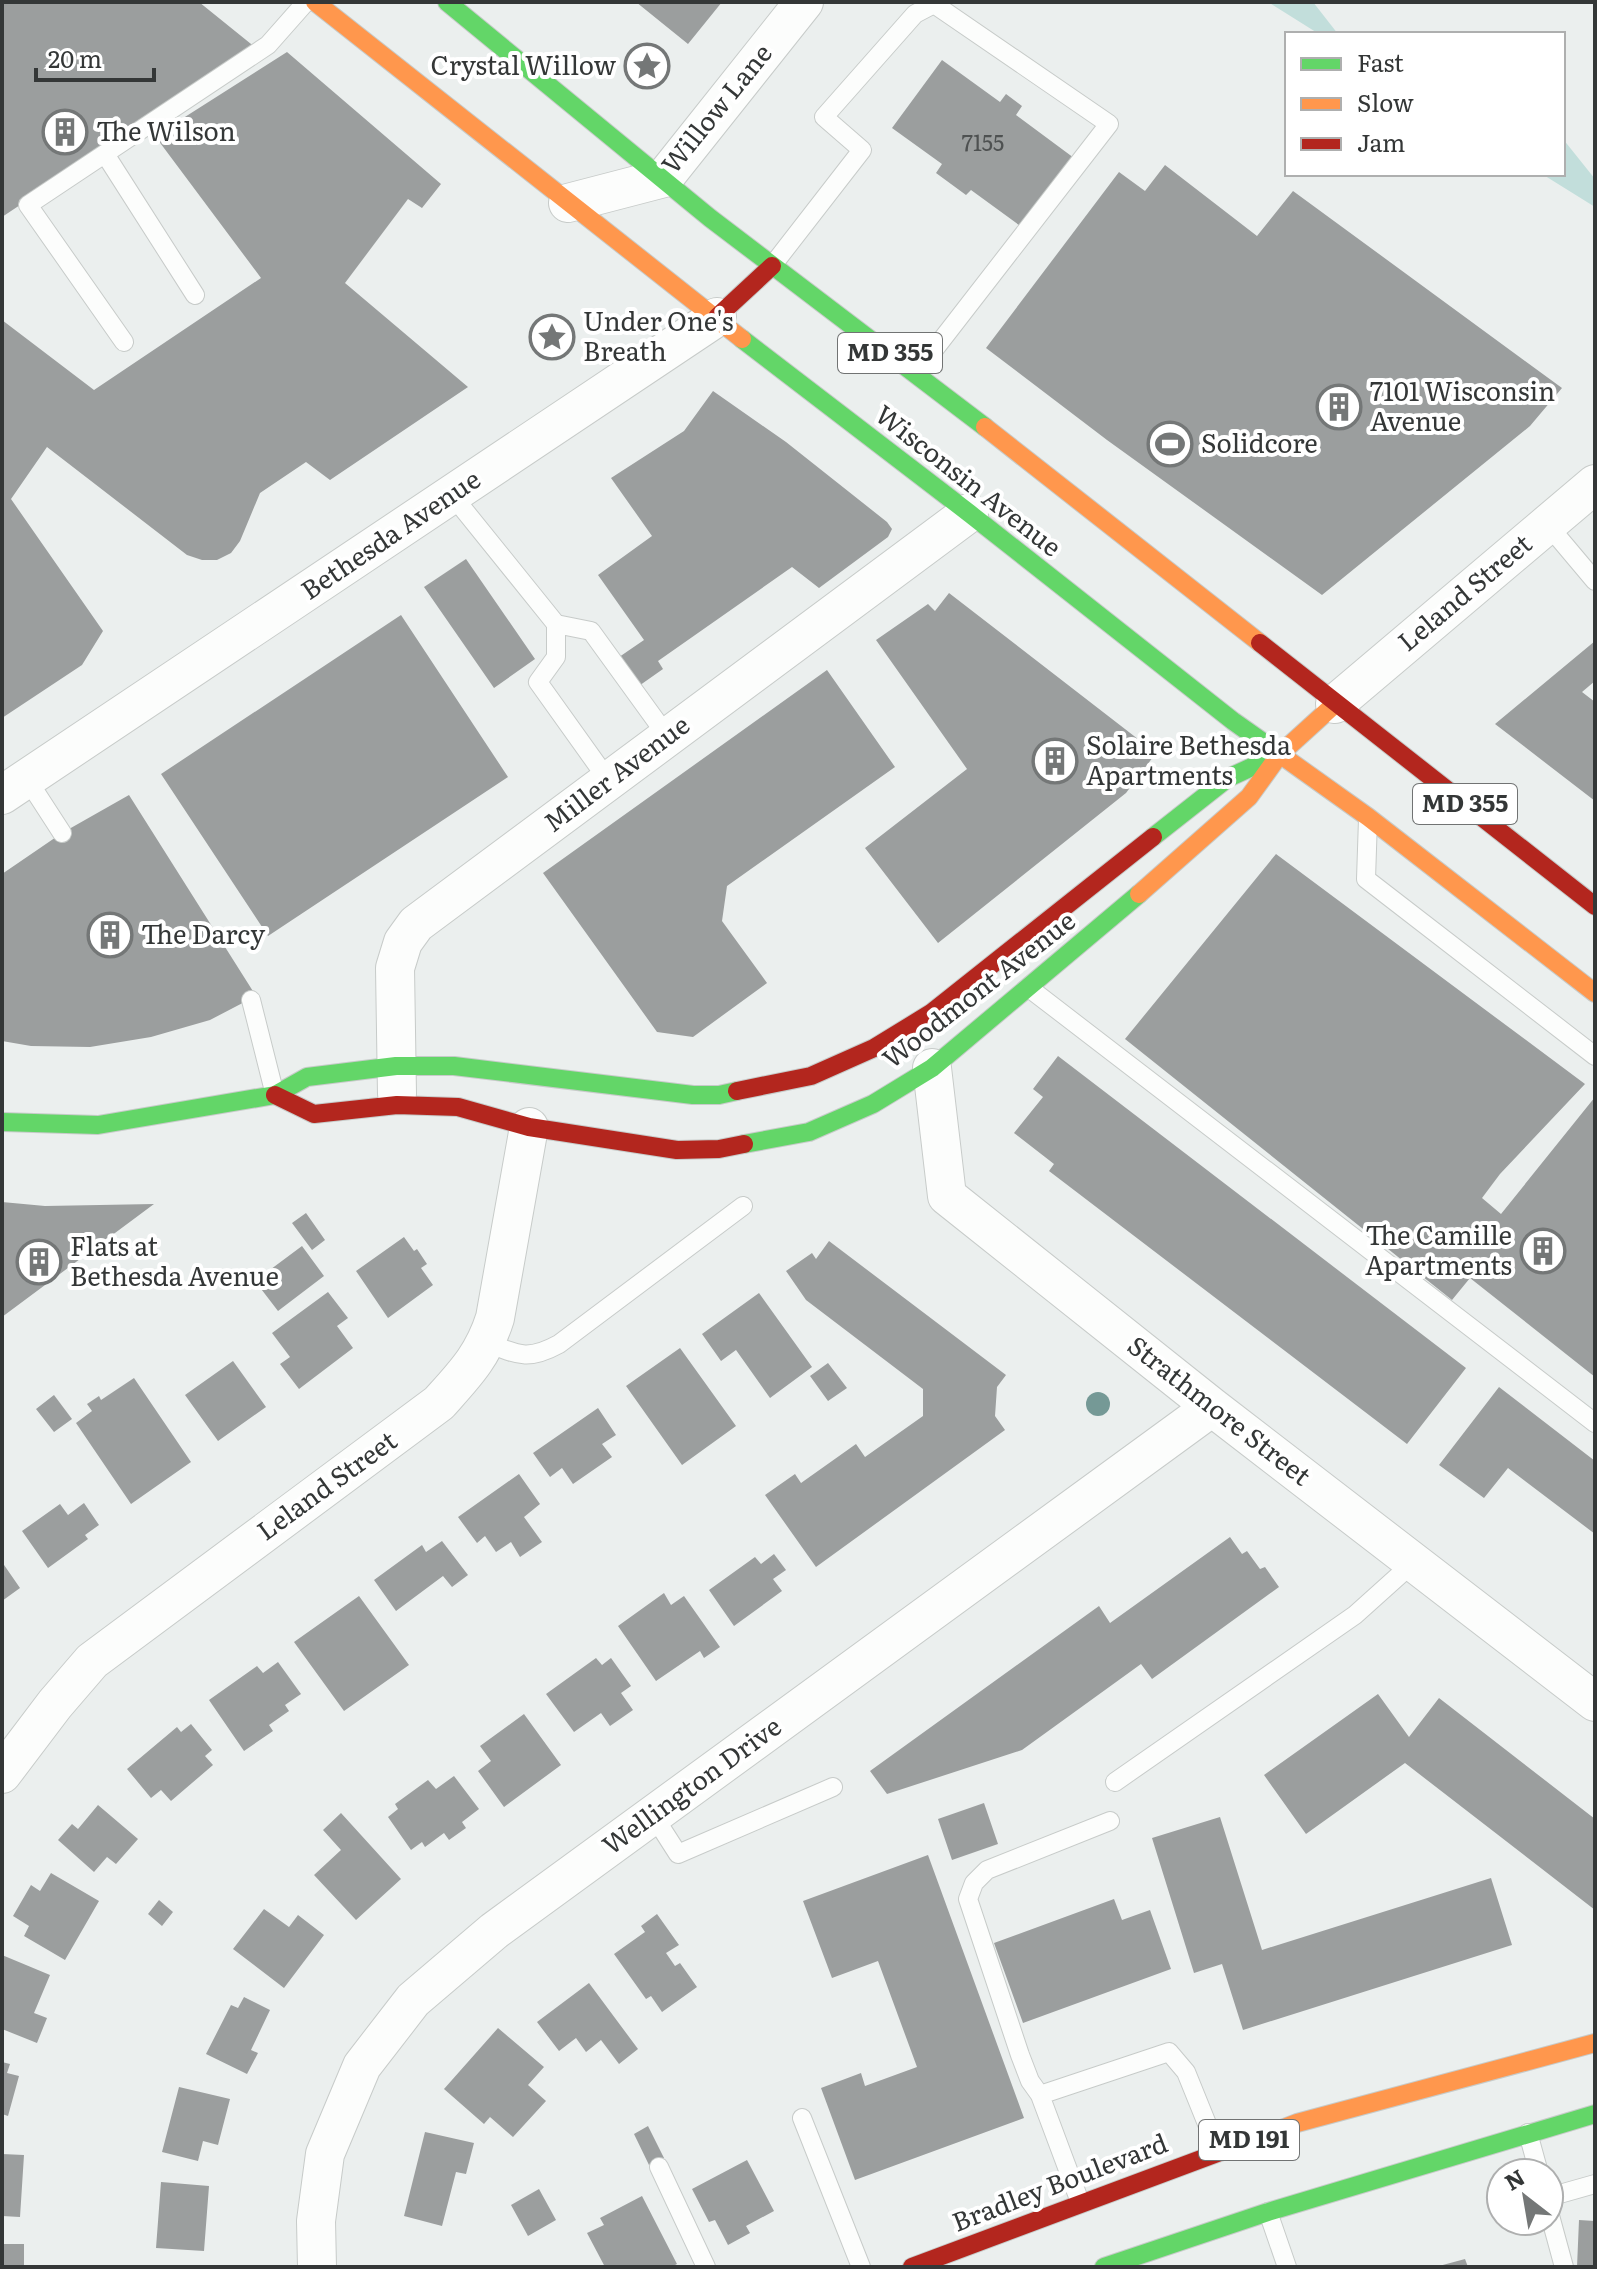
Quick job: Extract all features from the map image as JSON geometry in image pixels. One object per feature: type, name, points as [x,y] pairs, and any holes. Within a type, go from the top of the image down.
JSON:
[{"type":"main road","name":"Wisconsin Avenue","points":[[315,2],[1233,721],[1368,817],[1595,993]]},
{"type":"main road","name":"Wisconsin Avenue","points":[[447,2],[772,266],[916,373],[1595,906]]},
{"type":"main road","name":"Bethesda Avenue","points":[[717,317],[772,266]]},
{"type":"main road","name":"Woodmont Avenue","points":[[275,1095],[314,1114],[397,1105],[458,1107],[529,1127],[677,1150],[719,1149],[809,1132],[873,1104],[932,1068],[1147,888],[1249,797],[1280,754],[1335,704]]},
{"type":"main road","name":"Woodmont Avenue","points":[[2,1122],[98,1125],[275,1095],[307,1077],[396,1066],[454,1066],[693,1095],[719,1095],[811,1076],[874,1048],[931,1013],[1228,778],[1280,754]]},
{"type":"main road","name":"Bradley Boulevard","points":[[912,2267],[1297,2123],[1595,2043]]},
{"type":"main road","points":[[1104,2267],[1268,2212],[1595,2114]]},
{"type":"street","name":"Willow Lane","points":[[568,203],[664,178],[804,2]]},
{"type":"street","name":"Bethesda Avenue","points":[[14,787],[717,317]]},
{"type":"street","name":"Leland Street","points":[[1335,704],[1595,484]]},
{"type":"street","name":"Miller Avenue","points":[[397,1105],[395,968],[403,942],[416,924],[969,513]]},
{"type":"street","points":[[873,1104],[874,1048]]},
{"type":"street","name":"Strathmore Street","points":[[932,1068],[947,1196],[1212,1407],[1595,1702]]},
{"type":"street","name":"Leland Street","points":[[2,1774],[92,1661],[439,1403],[468,1371],[488,1343],[495,1318],[529,1127]]},
{"type":"street","name":"Wellington Drive","points":[[317,2267],[316,2221],[325,2154],[362,2066],[413,2000],[494,1931],[1212,1407]]},
{"type":"lane","points":[[124,342],[28,205],[268,45],[306,2]]},
{"type":"lane","points":[[899,2],[915,14]]},
{"type":"lane","points":[[772,266],[862,150],[824,117],[915,14],[934,4],[1109,124],[916,373]]},
{"type":"lane","points":[[105,154],[195,295]]},
{"type":"lane","points":[[452,495],[556,624],[556,657],[538,682],[608,780]]},
{"type":"lane","points":[[1547,524],[1595,581]]},
{"type":"lane","points":[[556,624],[591,631],[667,736]]},
{"type":"lane","points":[[14,787],[62,833]]},
{"type":"lane","points":[[1368,817],[1366,879],[1595,1056]]},
{"type":"lane","points":[[1029,987],[1595,1423]]},
{"type":"lane","points":[[251,1000],[275,1095]]},
{"type":"lane","points":[[488,1343],[525,1356],[552,1348],[743,1206]]},
{"type":"lane","points":[[1115,1782],[1355,1615],[1414,1562]]},
{"type":"lane","points":[[653,1815],[678,1854],[833,1787]]},
{"type":"lane","points":[[1080,2202],[1040,2095],[1030,2081],[1020,2055],[968,1899],[974,1883],[987,1870],[1110,1821]]},
{"type":"lane","points":[[1040,2095],[1169,2052],[1186,2072],[1218,2151]]},
{"type":"lane","points":[[802,2118],[861,2267]]},
{"type":"lane","points":[[1528,2133],[1535,2157]]},
{"type":"lane","points":[[659,2167],[706,2267]]},
{"type":"lane","points":[[1565,2192],[1595,2184]]},
{"type":"lane","points":[[1268,2212],[1287,2267]]},
{"type":"lane","points":[[1556,2237],[1564,2267]]},
{"type":"shaded area","points":[[1268,2],[1313,2],[1336,32],[1316,32]]},
{"type":"shaded area","points":[[1565,142],[1595,179],[1595,207],[1545,176],[1565,176]]},
{"type":"building","name":"The Wilson","points":[[2,2],[199,2],[256,48],[2,217]]},
{"type":"building","points":[[636,2],[722,2],[688,44]]},
{"type":"building","points":[[287,52],[441,184],[422,208],[408,199],[345,283],[468,387],[330,480],[306,462],[260,493],[240,541],[231,553],[217,560],[202,560],[187,555],[47,447],[11,499],[103,631],[82,665],[2,718],[2,320],[94,390],[261,278],[155,136]]},
{"type":"building","points":[[942,60],[1000,102],[1006,94],[1022,106],[1016,115],[1074,158],[1023,228],[971,190],[966,195],[936,173],[942,164],[892,128]]},
{"type":"building","name":"7101 Wisconsin Avenue","points":[[1165,165],[1257,236],[1293,191],[1562,388],[1530,426],[1322,595],[1107,440],[986,348],[1119,172],[1145,191]]},
{"type":"building","points":[[713,391],[786,442],[892,529],[888,537],[819,588],[792,567],[658,661],[663,669],[626,695],[606,666],[644,640],[598,575],[652,536],[611,478],[684,431]]},
{"type":"building","points":[[466,559],[535,659],[494,688],[424,587]]},
{"type":"building","name":"Solaire Bethesda Apartments","points":[[949,593],[1156,753],[1126,793],[938,943],[865,848],[967,769],[876,640],[928,604],[935,611]]},
{"type":"building","points":[[401,615],[508,777],[268,936],[161,774]]},
{"type":"building","points":[[1595,641],[1595,681],[1582,692],[1595,702],[1595,801],[1495,724]]},
{"type":"building","points":[[827,670],[895,767],[727,886],[722,921],[767,983],[693,1037],[657,1032],[543,873]]},
{"type":"building","name":"The Darcy","points":[[129,795],[256,996],[210,1020],[151,1037],[90,1047],[31,1046],[2,1041],[2,874],[62,833]]},
{"type":"building","points":[[1276,854],[1585,1084],[1500,1174],[1482,1198],[1501,1214],[1595,1097],[1595,1377],[1470,1278],[1452,1300],[1125,1039]]},
{"type":"building","points":[[1058,1056],[1466,1368],[1407,1444],[1049,1171],[1054,1164],[1014,1133],[1043,1097],[1033,1089]]},
{"type":"building","name":"Flats at Bethesda Avenue","points":[[2,1202],[45,1206],[154,1204],[2,1317]]},
{"type":"building","points":[[306,1213],[325,1240],[312,1250],[292,1223]]},
{"type":"building","points":[[404,1237],[427,1264],[421,1268],[433,1285],[388,1318],[356,1271]]},
{"type":"building","points":[[829,1241],[1006,1375],[997,1387],[995,1416],[1005,1430],[816,1567],[765,1495],[795,1474],[801,1483],[856,1444],[865,1457],[923,1416],[923,1389],[806,1300],[786,1271],[812,1253],[816,1259]]},
{"type":"building","points":[[302,1246],[324,1276],[278,1311],[255,1281]]},
{"type":"building","points":[[328,1292],[348,1318],[337,1326],[353,1348],[299,1389],[280,1364],[290,1357],[272,1333]]},
{"type":"building","points":[[759,1293],[812,1367],[770,1398],[736,1350],[721,1361],[702,1334]]},
{"type":"building","points":[[680,1348],[736,1426],[682,1465],[626,1386]]},
{"type":"building","points":[[233,1361],[266,1407],[218,1441],[185,1395]]},
{"type":"building","points":[[828,1363],[847,1388],[828,1401],[810,1376]]},
{"type":"building","points":[[134,1378],[191,1462],[131,1504],[76,1423],[92,1411],[87,1404],[99,1396],[101,1400]]},
{"type":"building","points":[[1499,1387],[1595,1461],[1595,1534],[1508,1468],[1484,1498],[1439,1465]]},
{"type":"building","points":[[54,1395],[72,1419],[54,1432],[36,1409]]},
{"type":"building","points":[[598,1408],[616,1435],[602,1444],[612,1457],[573,1484],[562,1468],[550,1477],[533,1453]]},
{"type":"building","points":[[519,1474],[540,1504],[524,1517],[542,1542],[520,1557],[511,1542],[496,1552],[485,1536],[477,1543],[458,1517]]},
{"type":"building","points":[[84,1503],[99,1525],[85,1535],[88,1539],[48,1568],[22,1531],[60,1504],[68,1515]]},
{"type":"building","points":[[1230,1537],[1242,1554],[1247,1551],[1260,1569],[1265,1567],[1279,1587],[1152,1679],[1141,1664],[1022,1750],[887,1794],[870,1771],[1099,1606],[1110,1623]]},
{"type":"building","points":[[442,1541],[468,1575],[452,1587],[443,1576],[396,1611],[374,1580],[422,1545],[426,1552]]},
{"type":"building","points":[[774,1554],[786,1570],[773,1579],[782,1591],[734,1626],[709,1590],[755,1557],[761,1564]]},
{"type":"building","points":[[2,1562],[20,1588],[2,1601]]},
{"type":"building","points":[[664,1593],[671,1605],[684,1596],[720,1647],[704,1658],[700,1651],[656,1681],[618,1626]]},
{"type":"building","points":[[359,1596],[409,1665],[344,1711],[294,1642]]},
{"type":"building","points":[[596,1658],[602,1665],[611,1658],[631,1686],[621,1693],[633,1710],[610,1726],[601,1713],[574,1732],[546,1694]]},
{"type":"building","points":[[278,1662],[301,1694],[285,1705],[289,1711],[269,1725],[273,1731],[244,1751],[209,1700],[257,1666],[263,1673]]},
{"type":"building","points":[[1378,1694],[1409,1737],[1439,1698],[1595,1819],[1595,1910],[1405,1763],[1306,1834],[1264,1775]]},
{"type":"building","points":[[524,1714],[561,1765],[504,1807],[478,1771],[491,1761],[480,1746]]},
{"type":"building","points":[[191,1724],[212,1750],[205,1756],[213,1765],[171,1801],[161,1790],[151,1798],[127,1769],[177,1727],[181,1732]]},
{"type":"building","points":[[454,1776],[479,1809],[462,1822],[466,1828],[449,1840],[444,1833],[425,1847],[422,1842],[411,1850],[388,1817],[398,1809],[395,1804],[428,1780],[436,1789]]},
{"type":"building","points":[[984,1803],[998,1844],[952,1860],[938,1819]]},
{"type":"building","points":[[98,1805],[138,1839],[116,1864],[107,1857],[94,1872],[58,1840],[72,1824],[78,1829]]},
{"type":"building","points":[[341,1813],[401,1879],[356,1920],[314,1875],[341,1850],[323,1830]]},
{"type":"building","points":[[1220,1817],[1262,1950],[1491,1878],[1512,1945],[1243,2030],[1222,1964],[1194,1973],[1152,1838]]},
{"type":"building","points":[[928,1855],[1024,2118],[855,2180],[821,2088],[861,2073],[865,2086],[917,2067],[878,1961],[832,1978],[803,1901]]},
{"type":"building","points":[[51,1873],[99,1901],[65,1960],[24,1936],[29,1926],[13,1916],[31,1885],[40,1891]]},
{"type":"building","points":[[1114,1899],[1122,1920],[1150,1910],[1171,1969],[1023,2023],[994,1943]]},
{"type":"building","points":[[159,1900],[173,1912],[162,1926],[148,1914]]},
{"type":"building","points":[[264,1909],[289,1927],[298,1915],[324,1935],[284,1988],[233,1949]]},
{"type":"building","points":[[657,1914],[679,1945],[666,1953],[675,1966],[680,1963],[697,1987],[662,2012],[651,1996],[646,1999],[614,1954],[645,1932],[641,1926]]},
{"type":"building","points":[[2,1955],[50,1975],[34,2013],[47,2018],[37,2043],[2,2029]]},
{"type":"building","points":[[589,1983],[638,2049],[619,2064],[601,2040],[586,2052],[576,2038],[559,2051],[537,2022]]},
{"type":"building","points":[[244,1997],[270,2010],[251,2050],[258,2053],[247,2074],[206,2054],[231,2005],[238,2008]]},
{"type":"building","points":[[498,2028],[544,2067],[528,2085],[546,2101],[513,2137],[490,2117],[484,2124],[444,2089]]},
{"type":"building","points":[[2,2062],[10,2064],[7,2073],[19,2076],[8,2116],[2,2114]]},
{"type":"building","points":[[179,2087],[230,2099],[218,2145],[203,2141],[198,2161],[162,2152]]},
{"type":"building","points":[[648,2126],[664,2158],[649,2165],[634,2134]]},
{"type":"building","points":[[425,2132],[474,2143],[466,2174],[456,2172],[442,2226],[404,2216]]},
{"type":"building","points":[[2,2154],[24,2155],[20,2217],[2,2216]]},
{"type":"building","points":[[747,2160],[774,2211],[746,2226],[750,2233],[728,2245],[715,2220],[709,2222],[692,2189]]},
{"type":"building","points":[[161,2182],[209,2186],[204,2251],[156,2248]]},
{"type":"building","points":[[539,2189],[556,2220],[528,2236],[511,2205]]},
{"type":"building","points":[[642,2196],[677,2264],[671,2267],[605,2267],[587,2233],[604,2225],[600,2218]]},
{"type":"building","points":[[1579,2220],[1595,2221],[1595,2267],[1577,2267]]},
{"type":"building","points":[[2,2244],[24,2244],[24,2267],[2,2267]]},
{"type":"building","points":[[1465,2259],[1468,2267],[1439,2266]]},
{"type":"traffic: fast","points":[[447,2],[710,218],[985,427]]},
{"type":"traffic: fast","points":[[742,339],[1233,721],[1281,755]]},
{"type":"traffic: fast","points":[[1153,837],[1228,778],[1280,754]]},
{"type":"traffic: fast","points":[[744,1144],[809,1132],[873,1104],[932,1068],[1139,894]]},
{"type":"traffic: fast","points":[[2,1122],[98,1125],[275,1095],[307,1077],[396,1066],[454,1066],[693,1095],[737,1091]]},
{"type":"traffic: fast","points":[[1104,2267],[1268,2212],[1595,2114]]},
{"type":"traffic: slow","points":[[315,2],[742,339]]},
{"type":"traffic: slow","points":[[985,427],[1260,643]]},
{"type":"traffic: slow","points":[[1139,894],[1249,797],[1280,754],[1335,704]]},
{"type":"traffic: slow","points":[[1281,755],[1368,817],[1595,993]]},
{"type":"traffic: slow","points":[[1271,2133],[1297,2123],[1595,2043]]},
{"type":"traffic: jam","points":[[717,317],[772,266]]},
{"type":"traffic: jam","points":[[1260,643],[1595,906]]},
{"type":"traffic: jam","points":[[737,1091],[811,1076],[874,1048],[931,1013],[1153,837]]},
{"type":"traffic: jam","points":[[275,1095],[314,1114],[397,1105],[458,1107],[529,1127],[677,1150],[719,1149],[744,1144]]},
{"type":"traffic: jam","points":[[912,2267],[1271,2133]]},
{"type":"place","name":"Crystal Willow","points":[[647,66]]},
{"type":"place","name":"The Wilson","points":[[65,132]]},
{"type":"place","name":"Under One's Breath","points":[[552,337]]},
{"type":"place","name":"7101 Wisconsin Avenue","points":[[1339,407]]},
{"type":"place","name":"Solidcore","points":[[1170,444]]},
{"type":"place","name":"Solaire Bethesda Apartments","points":[[1055,761]]},
{"type":"place","name":"The Darcy","points":[[110,935]]},
{"type":"place","name":"The Camille Apartments","points":[[1543,1251]]},
{"type":"place","name":"Flats at Bethesda Avenue","points":[[39,1262]]}]
